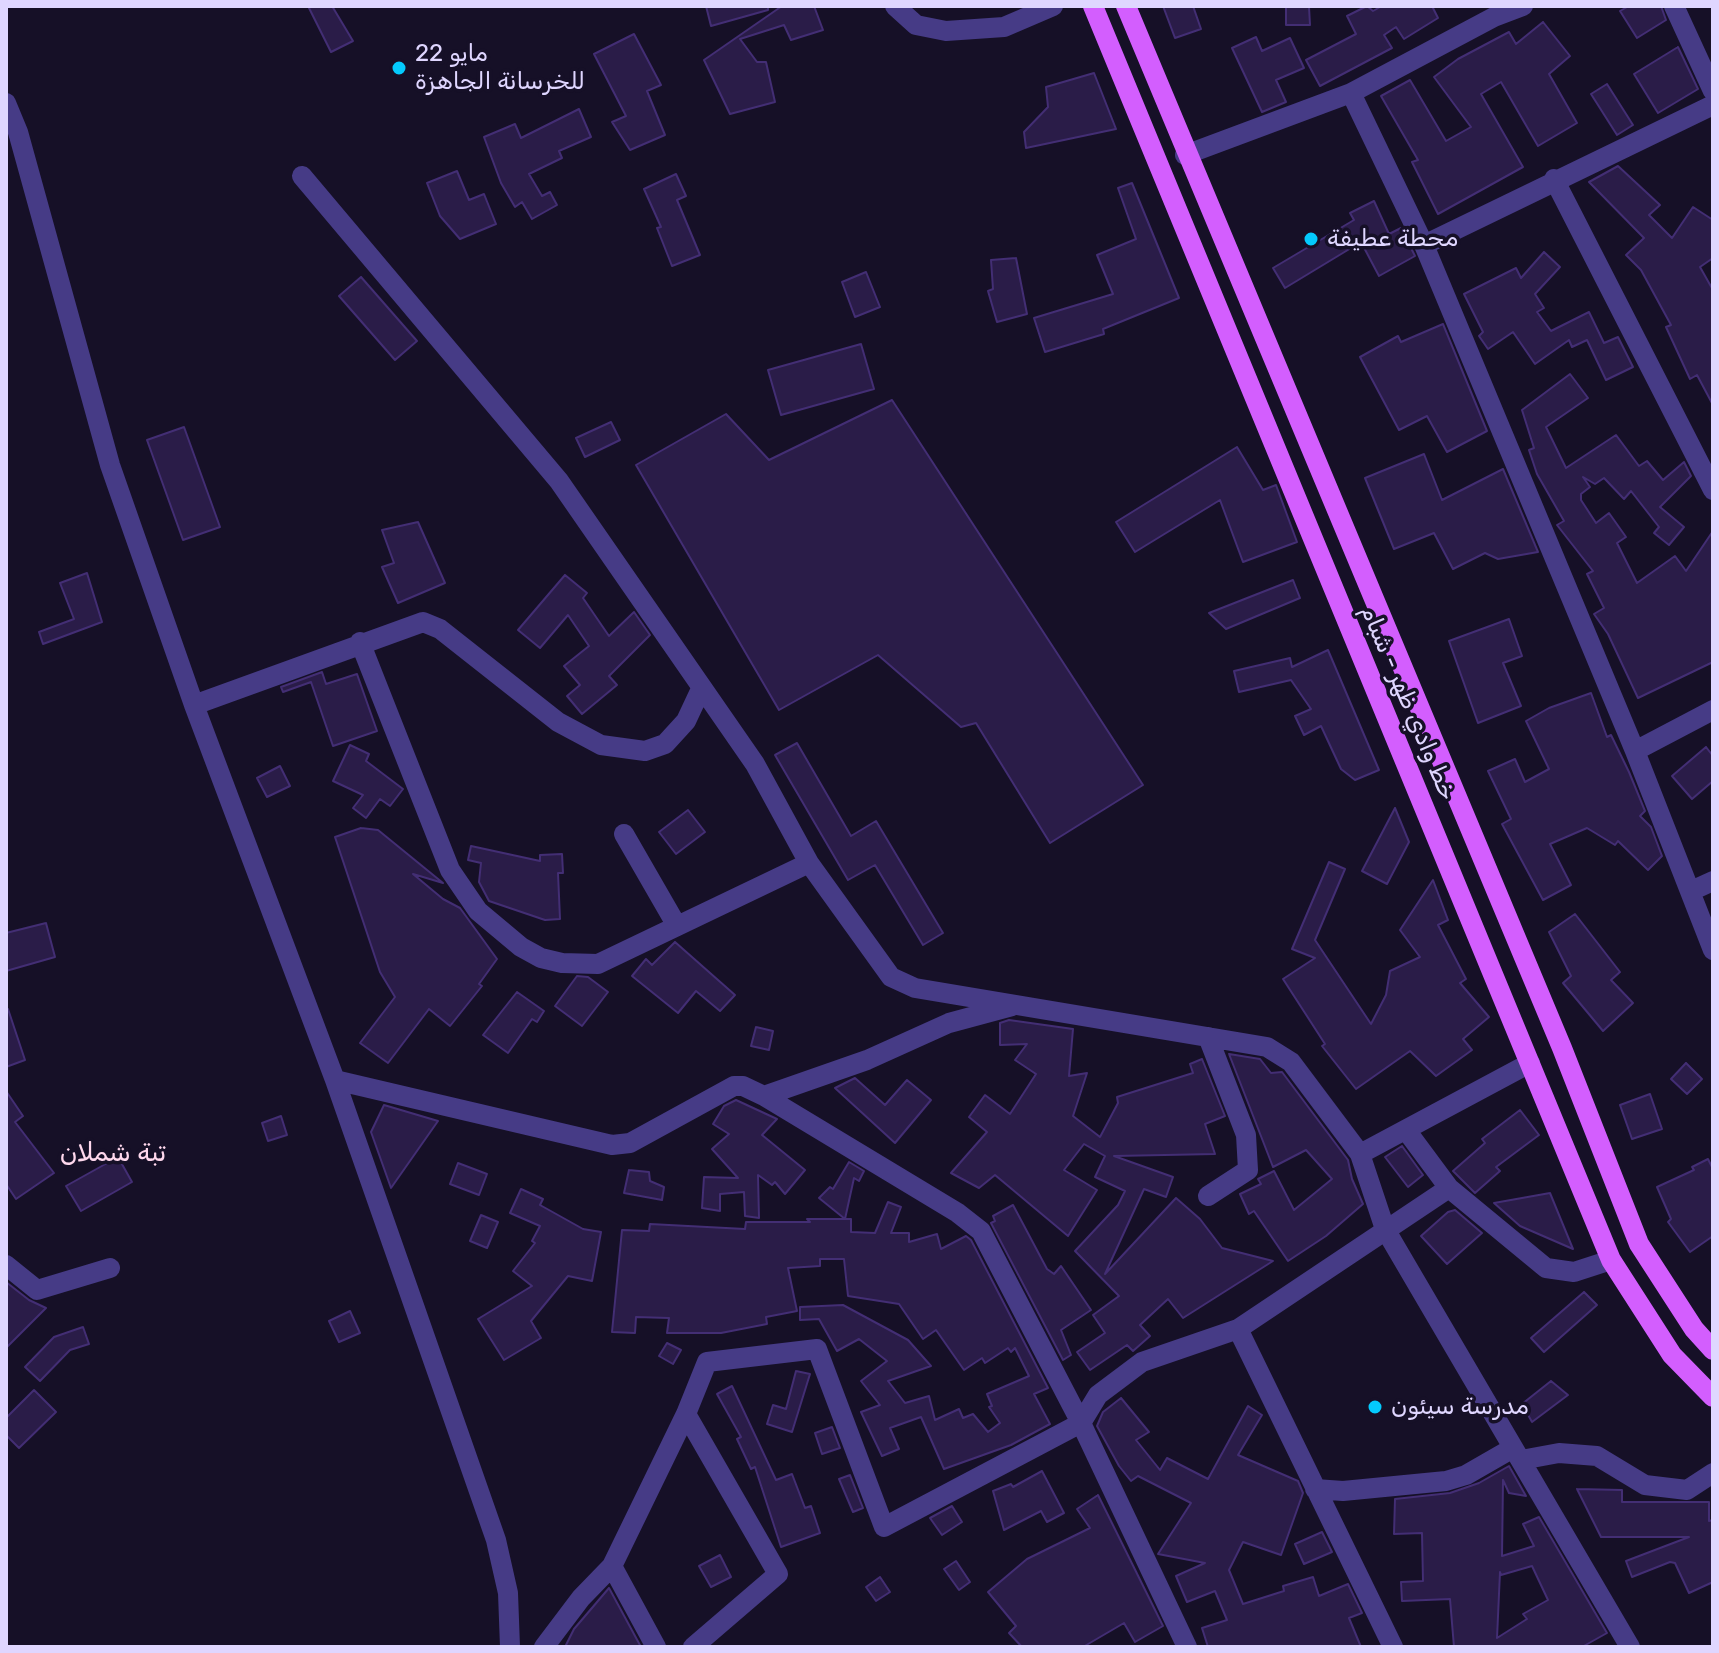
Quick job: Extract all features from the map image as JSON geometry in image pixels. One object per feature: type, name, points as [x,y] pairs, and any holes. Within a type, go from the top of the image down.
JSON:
[{"type":"main road","name":"خط وادي ظهر - شبام","points":[[1093,6],[1611,1260],[1672,1355],[1713,1397]]},
{"type":"main road","name":"خط وادي ظهر - شبام","points":[[1126,6],[1185,155],[1562,1048],[1639,1244],[1694,1329],[1713,1350]]},
{"type":"street","points":[[895,6],[916,25],[946,31],[1004,27],[1053,6]]},
{"type":"street","points":[[1185,155],[1351,93],[1492,11],[1523,6]]},
{"type":"street","points":[[1674,6],[1713,91]]},
{"type":"street","points":[[1351,93],[1424,245],[1635,751],[1713,950]]},
{"type":"street","points":[[6,103],[18,132],[110,465],[194,705],[335,1080],[496,1540],[508,1593],[510,1647]]},
{"type":"street","points":[[1424,245],[1554,179],[1713,105]]},
{"type":"street","points":[[302,176],[559,481],[755,764],[809,863],[884,969],[897,981],[915,988],[1022,1003],[1267,1047],[1282,1055],[1360,1154],[1385,1229],[1629,1646]]},
{"type":"street","points":[[1554,179],[1713,490]]},
{"type":"street","points":[[194,705],[415,623],[431,624],[558,722],[591,741],[626,751],[645,751],[665,744],[677,735],[701,689]]},
{"type":"street","points":[[360,642],[450,870],[478,911],[521,947],[562,963],[598,964],[809,863]]},
{"type":"street","points":[[1635,751],[1713,710]]},
{"type":"street","points":[[624,834],[677,926]]},
{"type":"street","points":[[1691,891],[1713,881]]},
{"type":"street","points":[[764,1096],[867,1060],[949,1023],[1022,1003]]},
{"type":"street","points":[[1208,1037],[1246,1135],[1248,1170],[1208,1196]]},
{"type":"street","points":[[1360,1154],[1530,1063]]},
{"type":"street","points":[[335,1080],[612,1145],[630,1143],[734,1086],[743,1086],[958,1213],[981,1231],[1081,1423],[1187,1647]]},
{"type":"street","points":[[1406,1130],[1449,1188],[1546,1268],[1574,1272],[1611,1260]]},
{"type":"street","points":[[544,1647],[581,1598],[612,1566],[686,1414],[707,1362],[817,1349],[884,1527],[1081,1423],[1098,1395],[1142,1362],[1238,1329],[1449,1188]]},
{"type":"street","points":[[6,1265],[37,1290],[110,1268]]},
{"type":"street","points":[[1238,1329],[1393,1647]]},
{"type":"street","points":[[686,1414],[778,1574],[693,1647]]},
{"type":"street","points":[[1315,1489],[1343,1491],[1446,1481],[1517,1454],[1597,1456],[1645,1485],[1687,1490],[1713,1473]]},
{"type":"street","points":[[612,1566],[656,1647]]},
{"type":"building","points":[[308,6],[332,6],[353,41],[331,52]]},
{"type":"building","points":[[706,6],[768,6],[768,10],[711,26]]},
{"type":"building","points":[[782,6],[814,6],[823,30],[791,40],[784,25],[740,39],[757,62],[766,62],[775,102],[730,114],[704,60]]},
{"type":"building","points":[[1163,6],[1193,6],[1201,29],[1175,38]]},
{"type":"building","points":[[1367,6],[1373,11],[1382,6],[1432,6],[1438,18],[1404,39],[1396,27],[1384,35],[1392,48],[1320,86],[1306,60],[1356,34],[1347,16]]},
{"type":"building","points":[[1629,6],[1661,6],[1666,20],[1637,38],[1620,11]]},
{"type":"building","points":[[1286,7],[1309,7],[1310,25],[1286,25]]},
{"type":"building","points":[[1543,22],[1570,56],[1549,74],[1577,123],[1538,146],[1501,82],[1481,94],[1523,167],[1438,214],[1412,162],[1418,160],[1381,96],[1410,80],[1446,141],[1471,127],[1434,77],[1458,59],[1509,32],[1516,44]]},
{"type":"building","points":[[634,34],[661,85],[647,91],[665,135],[630,150],[612,122],[626,116],[594,54]]},
{"type":"building","points":[[1256,37],[1262,51],[1290,38],[1304,68],[1276,80],[1286,102],[1262,112],[1232,48]]},
{"type":"building","points":[[1678,47],[1698,89],[1658,113],[1634,74]]},
{"type":"building","points":[[1094,73],[1116,129],[1026,148],[1024,132],[1048,107],[1046,87]]},
{"type":"building","points":[[1607,84],[1633,125],[1617,135],[1591,94]]},
{"type":"building","points":[[579,109],[591,137],[559,151],[562,158],[529,174],[542,196],[550,192],[557,205],[532,219],[522,202],[515,207],[501,183],[484,137],[515,124],[521,138]]},
{"type":"building","points":[[1618,166],[1660,205],[1649,215],[1672,238],[1693,207],[1713,220],[1713,258],[1700,267],[1713,290],[1713,405],[1697,375],[1690,379],[1666,327],[1671,325],[1641,270],[1626,255],[1644,238],[1589,182]]},
{"type":"building","points":[[457,171],[469,200],[484,194],[496,224],[460,239],[440,216],[427,183]]},
{"type":"building","points":[[676,174],[686,196],[677,200],[700,255],[672,266],[657,228],[661,227],[644,189]]},
{"type":"building","points":[[1132,183],[1179,298],[1103,329],[1104,334],[1045,352],[1034,318],[1113,294],[1097,255],[1136,239],[1118,188]]},
{"type":"building","points":[[1374,201],[1389,234],[1401,228],[1415,256],[1379,276],[1361,242],[1285,288],[1273,268],[1354,220],[1350,213]]},
{"type":"building","points":[[1544,252],[1560,267],[1535,294],[1544,308],[1537,312],[1551,331],[1589,312],[1604,343],[1618,337],[1633,367],[1606,380],[1587,340],[1572,347],[1569,340],[1535,364],[1513,332],[1488,349],[1479,336],[1483,332],[1464,294],[1516,268],[1521,278]]},
{"type":"building","points":[[1016,258],[1027,314],[997,322],[988,291],[993,289],[991,260]]},
{"type":"building","points":[[866,272],[880,307],[855,317],[842,282]]},
{"type":"building","points":[[361,277],[417,341],[395,360],[339,296]]},
{"type":"building","points":[[1443,324],[1487,431],[1447,452],[1427,416],[1399,430],[1360,357],[1398,336],[1401,342]]},
{"type":"building","points":[[861,344],[874,389],[781,415],[768,370]]},
{"type":"building","points":[[1570,374],[1588,398],[1546,427],[1566,468],[1616,435],[1639,466],[1647,461],[1663,480],[1684,462],[1691,476],[1660,507],[1684,527],[1669,545],[1654,533],[1659,527],[1631,491],[1624,499],[1604,478],[1595,484],[1583,477],[1590,487],[1581,494],[1581,500],[1596,523],[1609,513],[1626,537],[1617,543],[1637,583],[1675,556],[1686,571],[1713,531],[1713,662],[1638,698],[1608,634],[1594,614],[1604,608],[1587,574],[1593,571],[1557,525],[1564,521],[1537,474],[1529,450],[1534,448],[1522,410]]},
{"type":"building","points":[[892,400],[1143,785],[1050,843],[976,723],[961,727],[878,655],[779,710],[636,465],[726,414],[769,460]]},
{"type":"building","points":[[611,422],[620,440],[585,457],[576,438]]},
{"type":"building","points":[[184,427],[220,527],[183,540],[147,440]]},
{"type":"building","points":[[1237,447],[1263,490],[1276,485],[1297,542],[1243,562],[1220,500],[1135,552],[1116,522]]},
{"type":"building","points":[[1424,454],[1442,500],[1503,469],[1538,552],[1498,559],[1485,553],[1453,569],[1434,533],[1394,549],[1365,478]]},
{"type":"building","points":[[418,522],[445,583],[398,603],[382,567],[394,563],[382,530]]},
{"type":"building","points":[[87,573],[102,622],[43,644],[39,632],[74,619],[60,583]]},
{"type":"building","points":[[565,575],[587,593],[583,598],[609,636],[634,612],[650,635],[609,676],[617,685],[582,714],[567,696],[580,685],[564,666],[589,646],[568,615],[540,648],[518,630]]},
{"type":"building","points":[[1293,580],[1300,598],[1226,629],[1209,613]]},
{"type":"building","points":[[1509,619],[1522,656],[1503,663],[1521,706],[1478,723],[1449,641]]},
{"type":"building","points":[[1328,650],[1379,770],[1355,780],[1341,769],[1321,726],[1304,735],[1295,716],[1311,709],[1291,680],[1239,692],[1234,671],[1290,658],[1292,667]]},
{"type":"building","points":[[322,672],[326,684],[357,674],[377,731],[333,746],[311,682],[283,692],[281,687]]},
{"type":"building","points":[[1591,693],[1607,737],[1611,735],[1645,811],[1640,816],[1651,827],[1662,856],[1648,870],[1618,841],[1615,845],[1587,828],[1550,844],[1571,885],[1543,900],[1502,824],[1511,819],[1488,771],[1515,759],[1525,782],[1549,769],[1526,721],[1549,708]]},
{"type":"building","points":[[797,743],[851,836],[876,821],[943,933],[923,945],[875,865],[848,880],[775,755]]},
{"type":"building","points":[[350,745],[369,754],[366,761],[403,789],[390,806],[380,799],[366,818],[353,808],[363,795],[333,781]]},
{"type":"building","points":[[1706,747],[1713,756],[1713,781],[1692,799],[1672,776]]},
{"type":"building","points":[[280,766],[290,786],[267,797],[257,778]]},
{"type":"building","points":[[1395,808],[1409,842],[1387,884],[1362,871]]},
{"type":"building","points":[[688,810],[705,832],[676,854],[659,832]]},
{"type":"building","points":[[361,828],[378,830],[443,883],[413,874],[443,899],[460,908],[497,959],[479,984],[482,986],[450,1026],[429,1009],[388,1063],[360,1043],[395,997],[380,972],[335,837]]},
{"type":"building","points":[[471,846],[540,861],[540,855],[562,854],[563,873],[558,873],[560,919],[545,920],[489,901],[479,882],[481,863],[468,860]]},
{"type":"building","points":[[1329,862],[1345,869],[1315,940],[1371,1024],[1386,995],[1390,971],[1420,957],[1400,930],[1433,880],[1448,920],[1438,925],[1466,979],[1460,983],[1489,1017],[1463,1039],[1472,1050],[1436,1076],[1410,1051],[1356,1089],[1322,1046],[1325,1044],[1283,979],[1315,958],[1292,949]]},
{"type":"building","points":[[1575,914],[1620,972],[1611,980],[1633,1003],[1603,1031],[1563,983],[1571,976],[1549,932]]},
{"type":"building","points":[[46,923],[55,957],[6,971],[6,933]]},
{"type":"building","points":[[675,942],[735,995],[720,1011],[696,991],[678,1013],[632,976],[646,959],[652,965]]},
{"type":"building","points":[[577,976],[588,977],[608,992],[582,1026],[555,1006]]},
{"type":"building","points":[[517,992],[544,1011],[537,1022],[532,1019],[508,1053],[483,1035]]},
{"type":"building","points":[[6,1010],[25,1060],[6,1067]]},
{"type":"building","points":[[1009,1020],[1073,1029],[1069,1076],[1087,1073],[1073,1116],[1100,1137],[1118,1103],[1117,1097],[1193,1073],[1190,1064],[1202,1059],[1225,1116],[1205,1124],[1215,1154],[1114,1156],[1173,1177],[1166,1197],[1144,1189],[1105,1274],[1176,1198],[1200,1219],[1222,1248],[1273,1261],[1183,1318],[1168,1299],[1140,1325],[1150,1336],[1133,1351],[1127,1345],[1090,1370],[1077,1352],[1105,1333],[1093,1315],[1119,1296],[1075,1251],[1118,1205],[1125,1191],[1095,1177],[1105,1156],[1084,1144],[1064,1170],[1097,1190],[1068,1236],[995,1175],[979,1188],[951,1173],[987,1132],[969,1117],[985,1095],[1010,1114],[1036,1074],[1015,1060],[1027,1044],[1000,1045],[1000,1023]]},
{"type":"building","points":[[756,1027],[773,1031],[769,1050],[751,1046]]},
{"type":"building","points":[[1229,1054],[1260,1059],[1271,1073],[1282,1072],[1348,1160],[1363,1204],[1326,1236],[1288,1261],[1254,1211],[1249,1214],[1240,1194],[1261,1184],[1258,1179],[1274,1171],[1294,1210],[1332,1179],[1306,1150],[1273,1167]]},
{"type":"building","points":[[1686,1063],[1702,1079],[1687,1094],[1671,1079]]},
{"type":"building","points":[[855,1078],[885,1105],[907,1080],[931,1100],[895,1143],[835,1088]]},
{"type":"building","points":[[6,1091],[23,1116],[15,1122],[54,1173],[16,1199],[6,1184]]},
{"type":"building","points":[[1650,1094],[1662,1129],[1632,1139],[1620,1105]]},
{"type":"building","points":[[736,1100],[777,1119],[762,1135],[805,1170],[785,1194],[775,1182],[772,1185],[758,1175],[759,1218],[745,1216],[744,1192],[720,1194],[720,1211],[702,1208],[704,1177],[738,1178],[712,1149],[729,1134],[713,1124],[724,1106]]},
{"type":"building","points":[[384,1105],[438,1121],[391,1188],[371,1132]]},
{"type":"building","points":[[1520,1110],[1539,1135],[1496,1167],[1500,1171],[1475,1193],[1453,1171],[1485,1143],[1482,1139]]},
{"type":"building","points":[[281,1116],[287,1135],[268,1141],[262,1123]]},
{"type":"building","points":[[1402,1146],[1423,1175],[1408,1187],[1385,1157]]},
{"type":"building","points":[[118,1157],[132,1182],[81,1211],[66,1186]]},
{"type":"building","points":[[1708,1159],[1713,1169],[1713,1236],[1690,1252],[1668,1222],[1671,1219],[1657,1187],[1694,1170],[1692,1167]]},
{"type":"building","points":[[849,1162],[864,1171],[859,1181],[854,1178],[845,1219],[819,1198],[830,1187],[833,1189]]},
{"type":"building","points":[[458,1163],[487,1174],[479,1195],[450,1184]]},
{"type":"building","points":[[629,1170],[649,1172],[650,1181],[664,1187],[662,1200],[624,1193]]},
{"type":"building","points":[[521,1189],[543,1199],[540,1205],[583,1229],[601,1232],[592,1281],[568,1276],[531,1321],[541,1338],[504,1360],[478,1319],[532,1286],[513,1271],[535,1243],[532,1241],[540,1226],[510,1213]]},
{"type":"building","points":[[1550,1193],[1573,1249],[1520,1226],[1494,1203]]},
{"type":"building","points":[[888,1202],[901,1207],[891,1233],[909,1233],[909,1242],[937,1234],[941,1249],[966,1236],[971,1240],[1048,1388],[1034,1394],[1050,1424],[1011,1445],[944,1469],[921,1417],[890,1428],[899,1449],[882,1456],[861,1412],[880,1405],[861,1381],[887,1361],[859,1339],[837,1351],[819,1319],[800,1320],[800,1307],[843,1305],[908,1340],[931,1366],[888,1381],[905,1403],[929,1396],[935,1420],[959,1409],[963,1418],[973,1414],[988,1432],[1000,1423],[989,1407],[992,1406],[987,1394],[1029,1376],[1015,1348],[1011,1352],[1008,1348],[985,1363],[982,1358],[964,1370],[936,1330],[923,1339],[899,1304],[848,1296],[844,1259],[820,1259],[820,1266],[788,1268],[797,1311],[766,1317],[767,1324],[721,1333],[667,1333],[669,1318],[636,1317],[635,1333],[612,1332],[622,1230],[649,1231],[650,1224],[745,1229],[746,1222],[851,1219],[851,1232],[875,1233]]},
{"type":"building","points":[[1013,1205],[1047,1269],[1054,1274],[1061,1266],[1091,1310],[1061,1330],[1071,1355],[1063,1360],[991,1223],[995,1221],[993,1216]]},
{"type":"building","points":[[1455,1210],[1482,1233],[1447,1264],[1421,1236],[1448,1212]]},
{"type":"building","points":[[481,1215],[498,1222],[487,1248],[470,1241]]},
{"type":"building","points":[[6,1282],[29,1300],[46,1308],[6,1348]]},
{"type":"building","points":[[1584,1292],[1597,1305],[1544,1352],[1531,1338]]},
{"type":"building","points":[[350,1311],[360,1333],[339,1342],[329,1321]]},
{"type":"building","points":[[83,1327],[89,1344],[70,1350],[40,1381],[25,1367],[54,1337]]},
{"type":"building","points":[[667,1343],[681,1350],[673,1364],[659,1356]]},
{"type":"building","points":[[796,1371],[810,1374],[792,1432],[767,1424],[773,1405],[786,1409]]},
{"type":"building","points":[[1551,1381],[1568,1395],[1532,1422],[1522,1404]]},
{"type":"building","points":[[732,1386],[776,1480],[792,1474],[805,1508],[811,1506],[820,1533],[781,1547],[755,1467],[751,1469],[737,1439],[741,1437],[717,1394]]},
{"type":"building","points":[[34,1390],[56,1412],[19,1448],[6,1435],[6,1418]]},
{"type":"building","points":[[1121,1398],[1149,1432],[1136,1440],[1160,1470],[1167,1458],[1208,1479],[1248,1406],[1262,1415],[1238,1455],[1298,1481],[1303,1493],[1281,1555],[1243,1542],[1229,1570],[1243,1604],[1284,1591],[1283,1586],[1313,1577],[1319,1596],[1348,1584],[1362,1613],[1349,1618],[1361,1647],[1208,1647],[1202,1628],[1227,1620],[1215,1591],[1187,1602],[1176,1576],[1205,1563],[1158,1554],[1191,1503],[1138,1476],[1131,1481],[1097,1426],[1103,1412]]},
{"type":"building","points":[[832,1427],[840,1448],[822,1454],[815,1433]]},
{"type":"building","points":[[1509,1466],[1526,1496],[1509,1493],[1503,1480],[1502,1556],[1534,1546],[1523,1524],[1539,1517],[1607,1633],[1582,1647],[1454,1647],[1450,1599],[1402,1601],[1401,1582],[1423,1581],[1422,1533],[1394,1534],[1395,1499],[1450,1493],[1479,1483]],"holes":[[[1532,1566],[1548,1600],[1523,1614],[1527,1619],[1497,1638],[1500,1572],[1501,1575]]]},
{"type":"building","points":[[1042,1471],[1064,1513],[1047,1522],[1041,1511],[1004,1530],[993,1491],[1011,1484],[1013,1487]]},
{"type":"building","points":[[850,1475],[863,1508],[853,1512],[839,1479]]},
{"type":"building","points":[[1577,1489],[1622,1490],[1622,1502],[1709,1502],[1709,1521],[1713,1520],[1713,1582],[1689,1593],[1675,1563],[1670,1562],[1632,1577],[1626,1561],[1689,1537],[1601,1537]]},
{"type":"building","points":[[1098,1495],[1163,1626],[1135,1642],[1124,1623],[1083,1647],[1022,1647],[1009,1633],[1016,1626],[988,1592],[1027,1559],[1090,1528],[1077,1509]]},
{"type":"building","points":[[952,1506],[962,1522],[942,1535],[930,1518]]},
{"type":"building","points":[[1322,1532],[1332,1552],[1304,1564],[1295,1544]]},
{"type":"building","points":[[720,1555],[731,1577],[711,1587],[699,1566]]},
{"type":"building","points":[[956,1561],[970,1582],[959,1590],[944,1569]]},
{"type":"building","points":[[880,1577],[890,1592],[876,1601],[866,1587]]},
{"type":"building","points":[[609,1588],[641,1647],[565,1647],[574,1629]]},
{"type":"place","name":"22 مايو للخرسانة الجاهزة","points":[[399,68]]},
{"type":"place","name":"محطة عطيفة","points":[[1311,239]]},
{"type":"place","name":"مدرسة سيئون","points":[[1375,1407]]},
{"type":"district","name":"تبة شملان","points":[[113,1153]]}]
